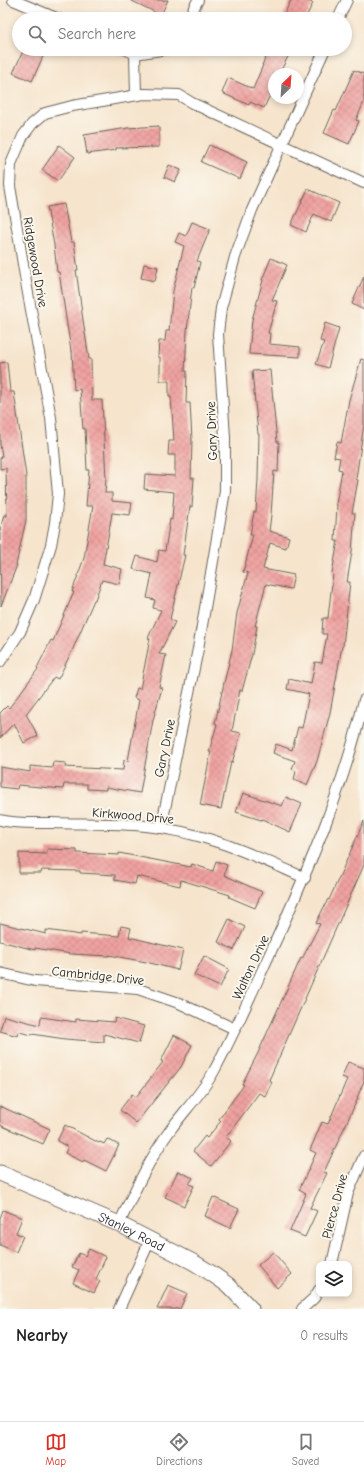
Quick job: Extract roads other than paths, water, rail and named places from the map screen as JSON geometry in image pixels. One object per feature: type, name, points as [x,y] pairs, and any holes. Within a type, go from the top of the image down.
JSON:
[{"type":"street","points":[[13,0],[42,12]]},
{"type":"street","points":[[192,12],[198,0]]},
{"type":"street","points":[[341,12],[347,0]]},
{"type":"street","points":[[135,56],[136,95]]},
{"type":"street","name":"Gary Drive","points":[[161,828],[198,649],[224,491],[225,437],[218,334],[221,308],[235,257],[252,210],[322,56]]},
{"type":"street","name":"Ridgewood Drive","points":[[0,662],[20,632],[34,600],[51,545],[56,523],[58,494],[51,418],[10,186],[11,164],[23,136],[32,124],[45,113],[72,106],[136,95],[180,95],[192,103],[364,183]]},
{"type":"street","name":"Walton Drive","points":[[119,1224],[144,1172],[170,1130],[198,1096],[213,1072],[235,1029],[305,878],[341,784],[355,738],[364,700]]},
{"type":"street","name":"Kirkwood Drive","points":[[0,820],[24,823],[120,824],[161,828],[213,840],[246,852],[305,878]]},
{"type":"street","name":"Cambridge Drive","points":[[0,973],[35,982],[138,989],[179,1003],[235,1029]]},
{"type":"street","name":"Pierce Drive","points":[[333,1261],[348,1193],[364,1156]]},
{"type":"street","name":"Stanley Road","points":[[0,1172],[119,1224],[211,1273],[228,1285],[251,1309]]},
{"type":"street","points":[[119,1309],[150,1240]]},
{"type":"street","points":[[302,1309],[316,1295]]}]
